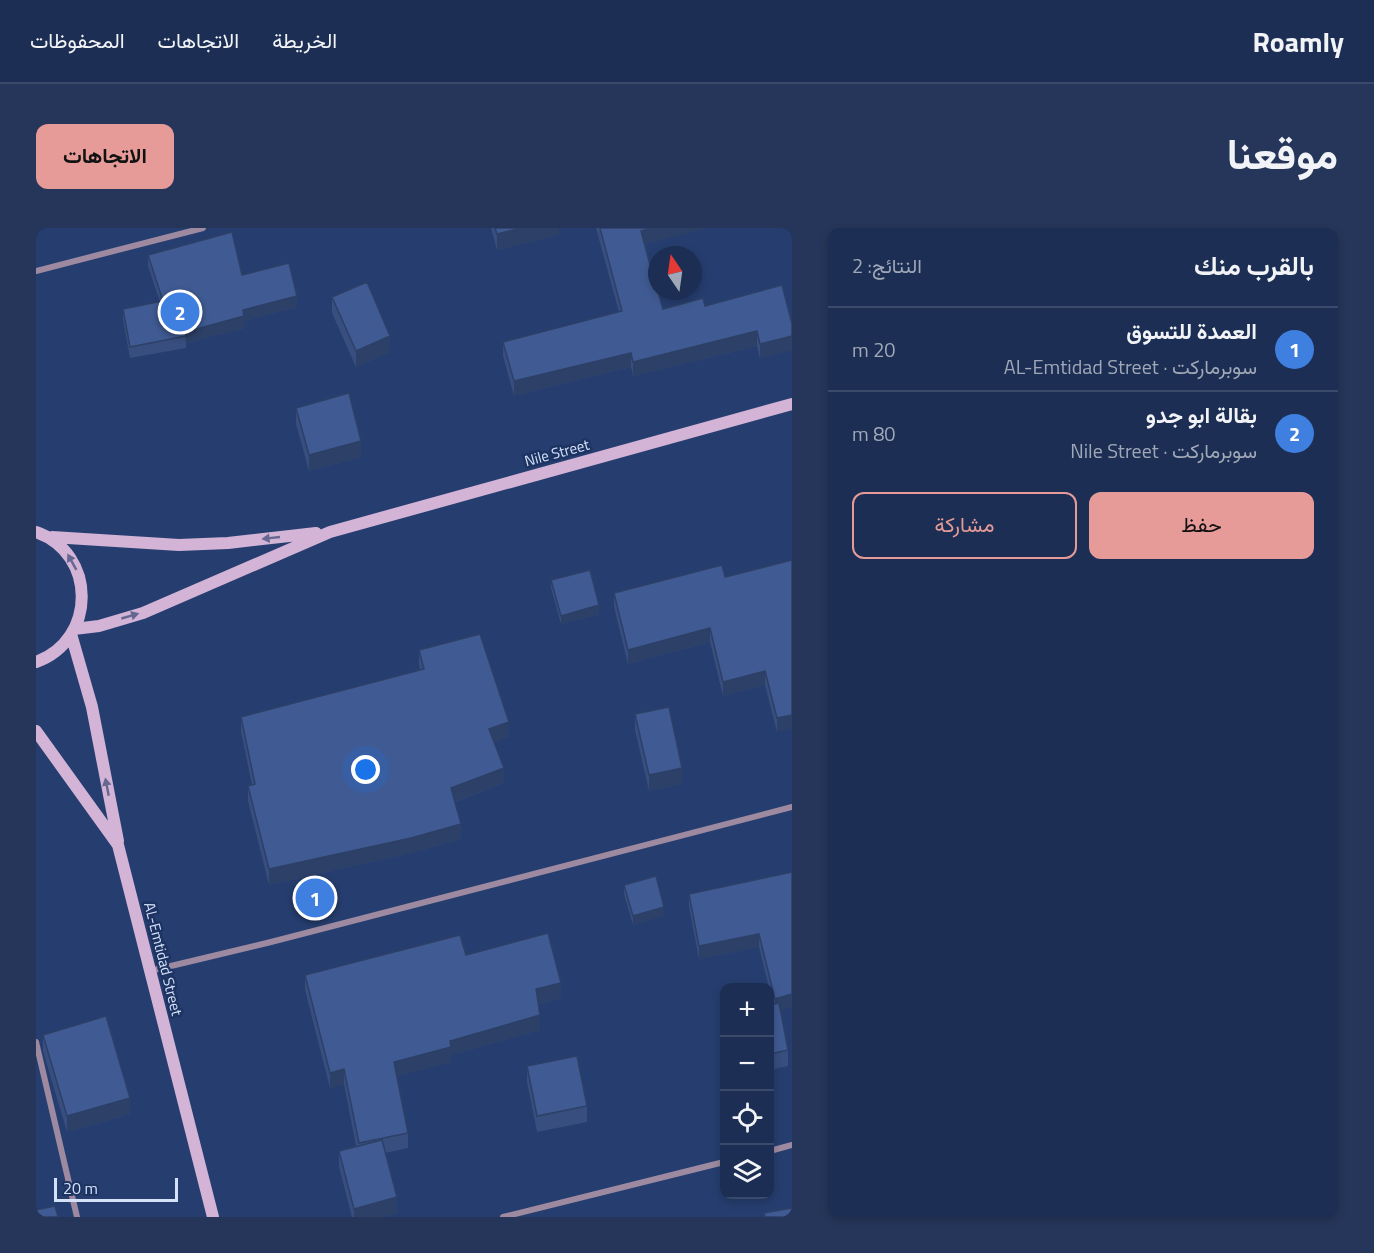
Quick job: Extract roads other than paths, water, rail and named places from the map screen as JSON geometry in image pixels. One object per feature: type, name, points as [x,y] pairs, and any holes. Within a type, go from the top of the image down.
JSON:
[{"type":"street","points":[[36,272],[203,228]]},
{"type":"street","name":"Nile Street","points":[[72,632],[143,613],[330,532],[792,404]]},
{"type":"street","name":"Nile Street","points":[[36,532],[52,537],[179,544],[228,543],[330,532]]},
{"type":"street","points":[[36,662],[58,649],[72,632],[81,610],[82,590],[77,570],[66,551],[52,537]]},
{"type":"street","points":[[72,632],[92,707],[118,845]]},
{"type":"street","name":"AL-Emtidad Street","points":[[36,731],[118,845],[213,1217]]},
{"type":"street","points":[[150,971],[271,942],[792,807]]},
{"type":"street","points":[[36,1042],[77,1217]]},
{"type":"street","points":[[774,1150],[792,1145]]},
{"type":"street","points":[[503,1217],[720,1163]]},
{"type":"place","name":"بقالة ابو جدو","points":[[180,312]]},
{"type":"place","name":"العمدة للتسوق","points":[[315,898]]}]
